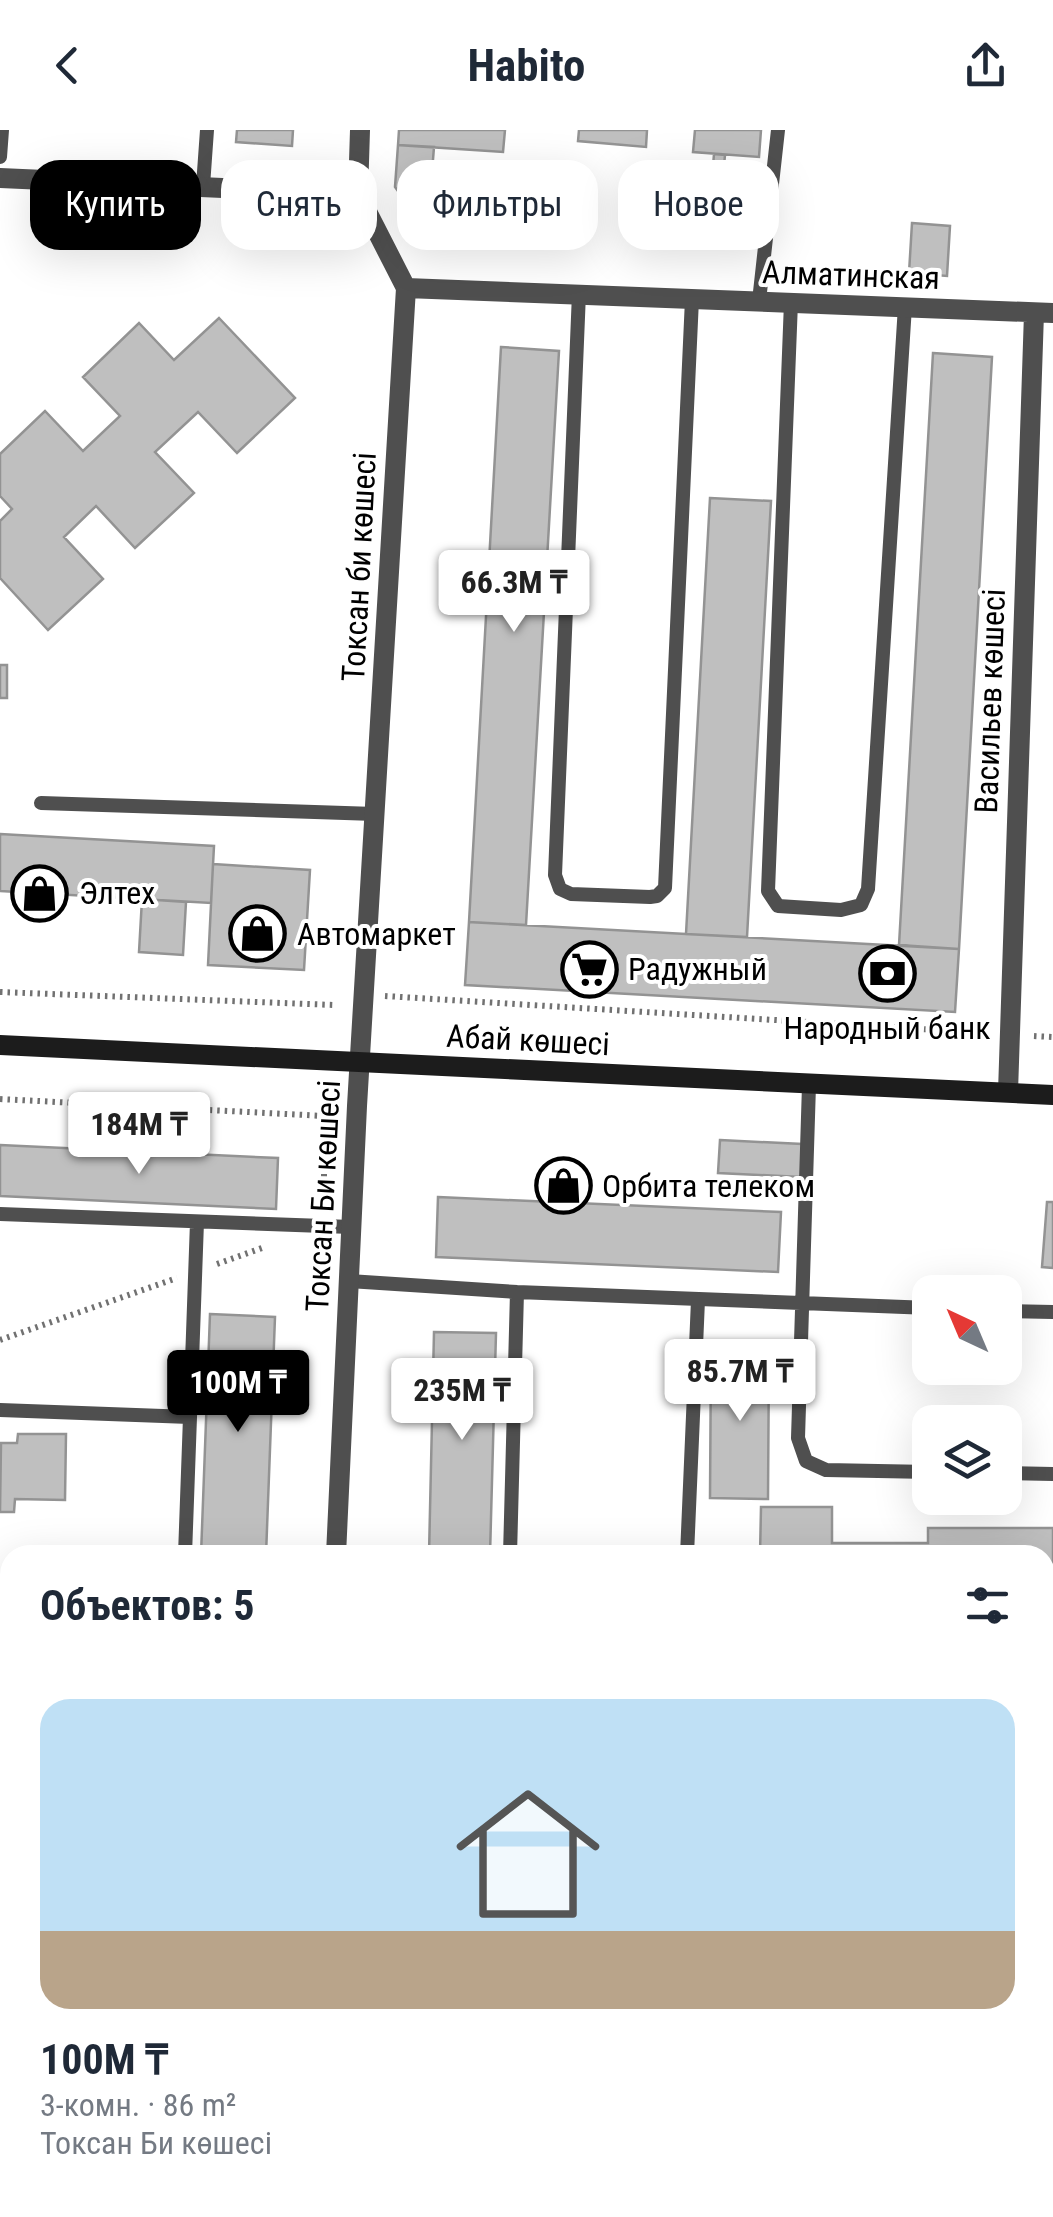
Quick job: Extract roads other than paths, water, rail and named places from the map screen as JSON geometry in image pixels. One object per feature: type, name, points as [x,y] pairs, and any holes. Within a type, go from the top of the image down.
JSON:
[{"type":"street","points":[[359,160],[360,130]]},
{"type":"street","points":[[0,178],[221,187]]},
{"type":"street","points":[[377,231],[406,288]]},
{"type":"street","name":"Алматинская","points":[[406,288],[1044,313]]},
{"type":"street","name":"Токсан би көшесі","points":[[362,1020],[406,288]]},
{"type":"street","name":"Васильев көшесі","points":[[1008,1092],[1044,313]]},
{"type":"street","name":"Токсан Би көшесі","points":[[336,1545],[362,1020]]},
{"type":"street","name":"Абай көшесі","points":[[0,1045],[1053,1094]]},
{"type":"lane","points":[[0,156],[2,130]]},
{"type":"lane","points":[[203,186],[207,130]]},
{"type":"lane","points":[[760,301],[778,130]]},
{"type":"lane","points":[[579,292],[555,875],[560,889],[571,894],[650,897],[665,888],[692,298]]},
{"type":"lane","points":[[791,302],[768,891],[778,906],[842,910],[860,905],[868,890],[904,306]]},
{"type":"lane","points":[[41,803],[374,814]]},
{"type":"lane","points":[[810,1085],[798,1438],[806,1461],[814,1468],[912,1472]]},
{"type":"lane","points":[[0,1214],[350,1227]]},
{"type":"lane","points":[[184,1545],[197,1222]]},
{"type":"lane","points":[[349,1281],[517,1292],[912,1307]]},
{"type":"lane","points":[[510,1545],[517,1292]]},
{"type":"lane","points":[[687,1545],[698,1300]]},
{"type":"lane","points":[[1022,1311],[1053,1312]]},
{"type":"lane","points":[[0,1410],[190,1417]]},
{"type":"lane","points":[[1022,1473],[1053,1474]]},
{"type":"place","name":"Элтех","points":[[40,893]]},
{"type":"place","name":"Автомаркет","points":[[258,934]]},
{"type":"place","name":"Радужный","points":[[589,969]]},
{"type":"place","name":"Народный банк","points":[[887,974]]},
{"type":"place","name":"Орбита телеком","points":[[563,1186]]}]
